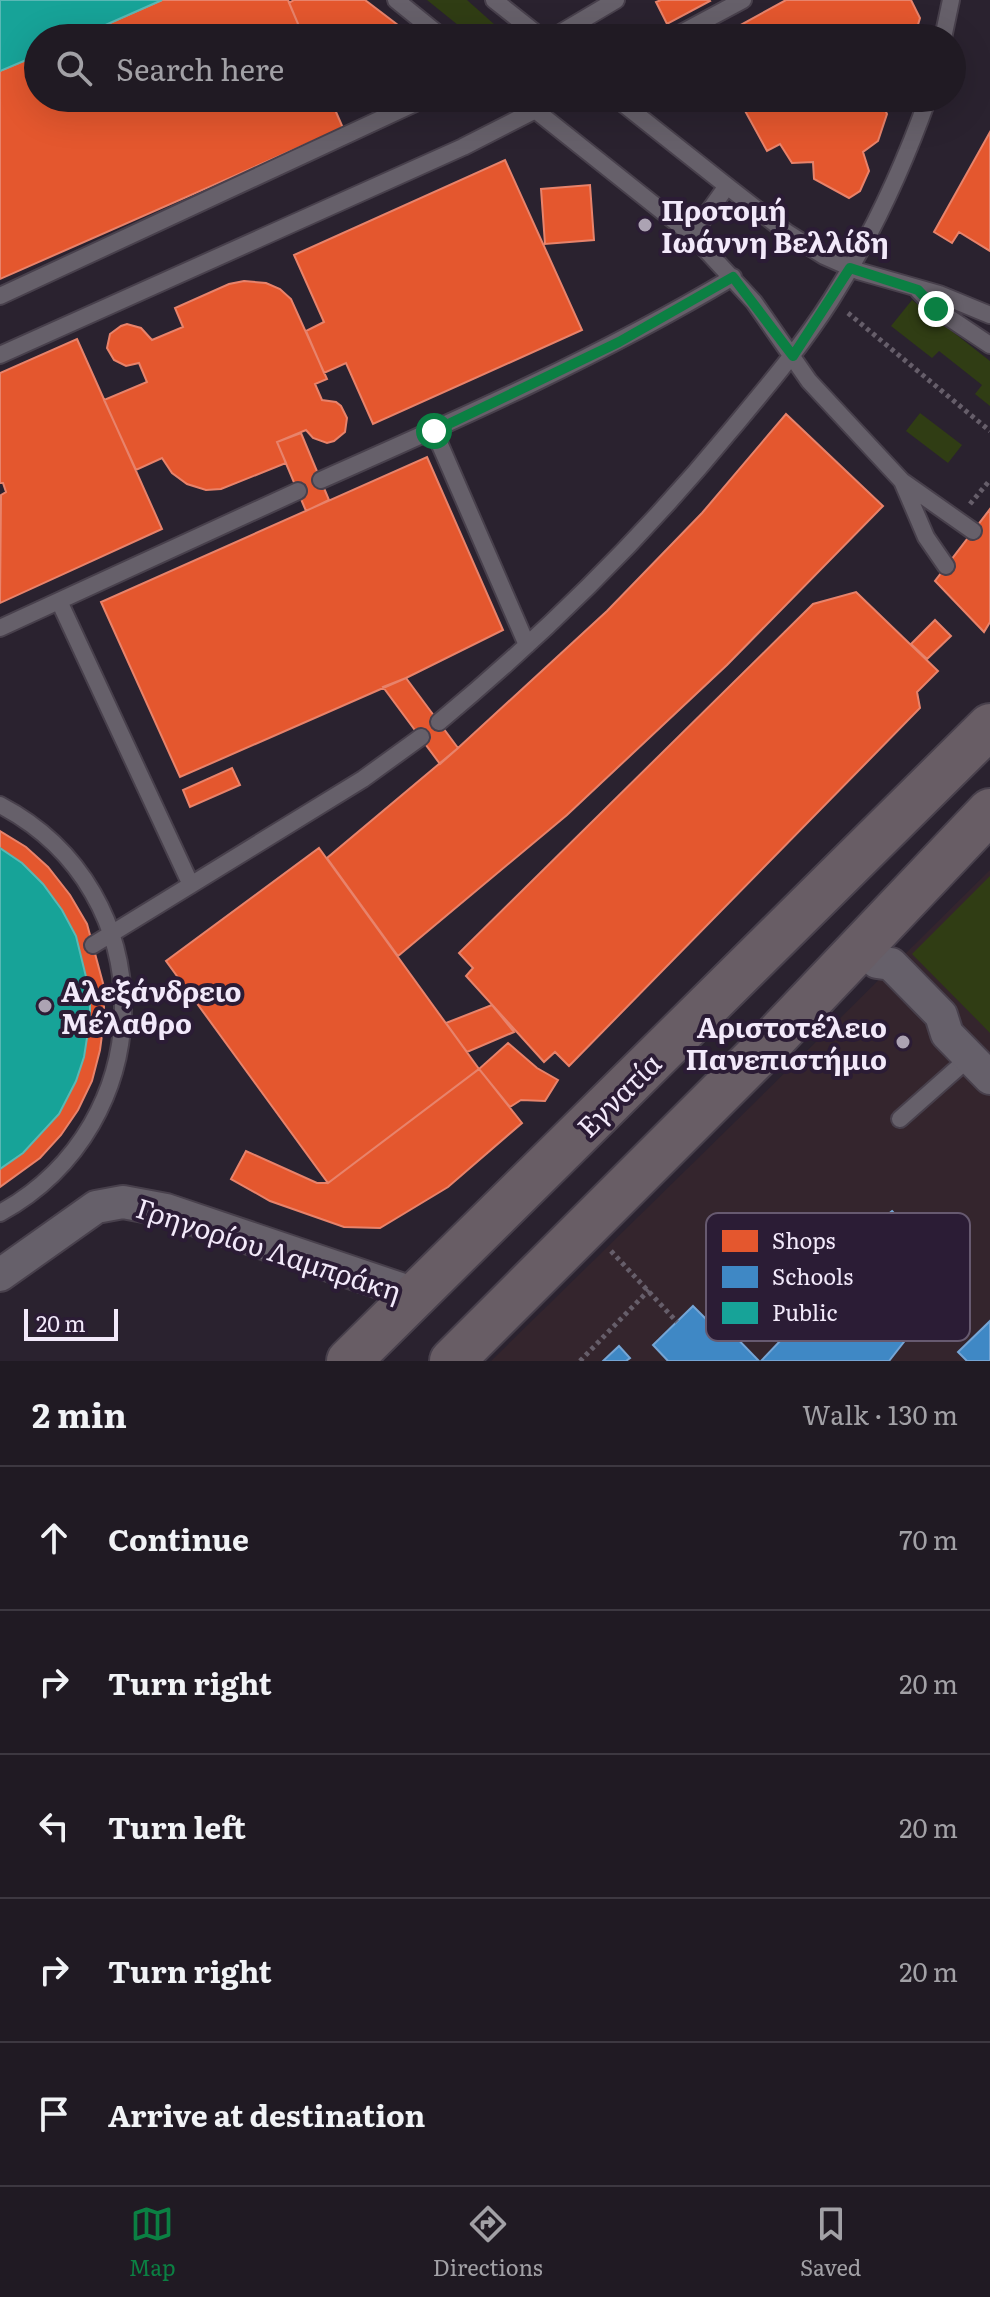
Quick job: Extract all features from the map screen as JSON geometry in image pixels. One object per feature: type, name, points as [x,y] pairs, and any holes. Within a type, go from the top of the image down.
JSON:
[{"type":"main road","name":"Εγνατία","points":[[349,1361],[990,726]]},
{"type":"main road","points":[[452,1361],[766,1047],[869,954],[990,811]]},
{"type":"street","points":[[869,954],[891,964],[941,1015],[947,1034],[980,1068]]},
{"type":"street","name":"Γρηγορίου Λαμπράκη","points":[[0,1275],[92,1209],[123,1202],[166,1210],[415,1294]]},
{"type":"lane","points":[[396,0],[426,24]]},
{"type":"lane","points":[[494,0],[524,24]]},
{"type":"lane","points":[[576,24],[616,0]]},
{"type":"lane","points":[[698,24],[743,0]]},
{"type":"lane","points":[[946,24],[951,0]]},
{"type":"lane","points":[[0,296],[396,112]]},
{"type":"lane","points":[[0,355],[472,143],[532,112]]},
{"type":"lane","points":[[538,112],[692,235],[733,277],[809,381],[902,481],[973,531]]},
{"type":"lane","points":[[634,112],[786,232],[824,256],[850,268],[939,294],[990,315]]},
{"type":"lane","points":[[439,722],[527,645],[613,563],[659,515],[793,356],[850,268],[896,179],[922,112]]},
{"type":"lane","points":[[692,235],[727,186]]},
{"type":"lane","points":[[321,480],[434,431],[619,342],[733,277]]},
{"type":"lane","points":[[918,290],[936,309],[990,345]]},
{"type":"lane","points":[[434,431],[527,645]]},
{"type":"lane","points":[[902,481],[926,537],[946,566]]},
{"type":"lane","points":[[0,628],[298,491]]},
{"type":"lane","points":[[59,601],[191,885]]},
{"type":"lane","points":[[93,945],[363,779],[421,737]]},
{"type":"lane","points":[[0,805],[43,833],[90,887],[112,934],[124,1008],[120,1048],[111,1086],[95,1122],[72,1155],[44,1183],[0,1213]]},
{"type":"lane","points":[[900,1119],[980,1068]]},
{"type":"path","points":[[832,299],[990,431]]},
{"type":"path","points":[[588,1228],[677,1322]]},
{"type":"path","points":[[580,1361],[649,1290]]},
{"type":"shaded area","name":"Αριστοτέλειο Πανεπιστήμιο","points":[[990,870],[990,1361],[491,1361]]},
{"type":"green space","points":[[427,0],[467,0],[494,24],[457,24]]},
{"type":"green space","points":[[912,300],[990,361],[990,406],[975,394],[982,385],[939,351],[932,358],[891,326]]},
{"type":"green space","points":[[920,413],[962,445],[948,463],[906,431]]},
{"type":"green space","points":[[990,876],[990,1033],[912,954]]},
{"type":"building: Shops","points":[[162,0],[288,0],[298,24],[108,24]]},
{"type":"building: Shops","points":[[294,0],[365,0],[397,24],[298,24],[289,3]]},
{"type":"building: Shops","points":[[786,0],[911,0],[920,18],[918,24],[742,24]]},
{"type":"building: Shops","points":[[710,1],[667,24],[656,2]]},
{"type":"building: Shops","points":[[24,61],[24,112],[336,112],[343,128],[0,279],[0,71]]},
{"type":"building: Shops","points":[[746,112],[887,114],[878,141],[863,152],[869,171],[860,191],[849,198],[814,179],[813,162],[792,163],[780,144],[767,151]]},
{"type":"building: Shops","points":[[990,132],[990,251],[959,232],[952,243],[934,232]]},
{"type":"building: Shops","points":[[505,160],[582,330],[373,424],[346,363],[324,373],[306,331],[324,322],[294,255]]},
{"type":"building: Shops","points":[[590,185],[594,240],[545,244],[541,189]]},
{"type":"building: Shops","points":[[244,281],[266,283],[280,289],[291,299],[327,379],[315,384],[322,400],[341,406],[347,418],[345,432],[327,443],[313,438],[306,430],[277,442],[286,463],[221,489],[206,490],[187,484],[172,473],[162,458],[136,470],[104,400],[147,382],[139,363],[126,366],[114,360],[107,348],[110,334],[127,324],[141,328],[152,340],[183,327],[175,308],[229,284]]},
{"type":"building: Shops","points":[[77,339],[162,529],[0,603],[1,495],[6,492],[3,483],[0,483],[0,373]]},
{"type":"building: Shops","points":[[786,414],[883,506],[727,665],[567,815],[398,956],[327,858],[458,748],[607,611],[702,513]]},
{"type":"building: Shops","points":[[301,433],[329,500],[306,511],[277,442]]},
{"type":"building: Shops","points":[[427,457],[503,630],[406,678],[180,777],[101,602]]},
{"type":"building: Shops","points":[[990,509],[990,622],[984,632],[935,581]]},
{"type":"building: Shops","points":[[856,592],[938,671],[917,692],[920,708],[569,1066],[555,1052],[544,1062],[466,976],[473,968],[459,953],[813,604]]},
{"type":"building: Shops","points":[[935,620],[951,636],[927,659],[911,644]]},
{"type":"building: Shops","points":[[406,678],[458,748],[440,764],[383,687]]},
{"type":"building: Shops","points":[[232,768],[240,785],[190,807],[183,790]]},
{"type":"building: Shops","name":"Αλεξάνδρειο Μέλαθρο","points":[[0,831],[26,847],[48,867],[87,924],[104,987],[104,1020],[92,1081],[78,1110],[40,1158],[0,1187]]},
{"type":"building: Shops","points":[[319,848],[479,1069],[328,1183],[166,961]]},
{"type":"building: Shops","points":[[492,1005],[514,1032],[467,1052],[446,1023]]},
{"type":"building: Shops","points":[[508,1043],[537,1068],[558,1080],[545,1101],[521,1100],[510,1107],[479,1069]]},
{"type":"building: Shops","points":[[479,1069],[522,1123],[448,1187],[380,1228],[344,1227],[270,1201],[231,1179],[246,1151],[317,1183],[328,1183]]},
{"type":"building: Schools","points":[[693,1306],[706,1319],[706,1341],[740,1341],[759,1361],[668,1361],[653,1345]]},
{"type":"building: Schools","points":[[990,1321],[990,1361],[967,1361],[958,1352]]},
{"type":"building: Schools","points":[[780,1341],[905,1341],[889,1361],[761,1361]]},
{"type":"building: Schools","points":[[619,1346],[630,1358],[626,1361],[603,1361]]},
{"type":"building: Public","points":[[0,0],[162,0],[108,24],[24,24],[24,61],[0,71]]},
{"type":"building: Public","name":"Αλεξάνδρειο Μέλαθρο","points":[[0,848],[22,863],[43,884],[76,936],[90,993],[90,1019],[84,1057],[59,1114],[23,1153],[0,1169]]},
{"type":"place","name":"Προτομή Ιωάννη Βελλίδη","points":[[645,225]]},
{"type":"place","name":"Αλεξάνδρειο Μέλαθρο","points":[[45,1006]]},
{"type":"place","name":"Αριστοτέλειο Πανεπιστήμιο","points":[[903,1042]]},
{"type":"route","points":[[434,431],[619,342],[733,277],[793,356],[850,268],[918,290],[936,309]]}]
